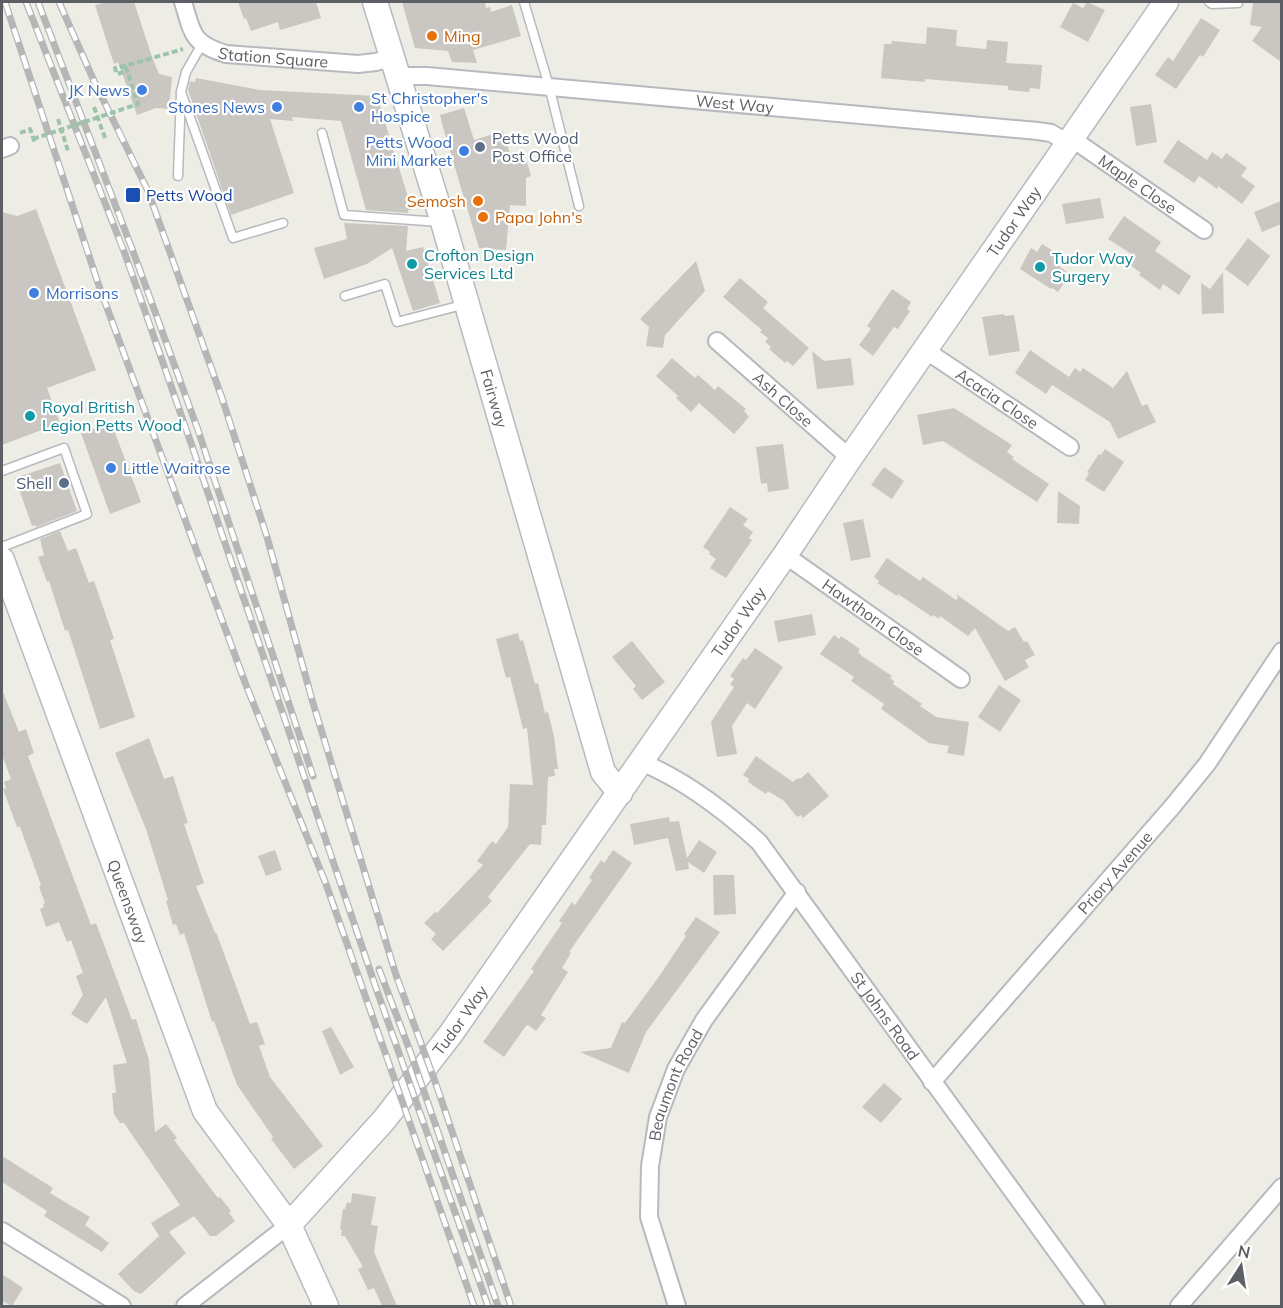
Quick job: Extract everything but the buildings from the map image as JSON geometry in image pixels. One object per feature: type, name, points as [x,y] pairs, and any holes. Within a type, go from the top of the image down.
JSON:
[{"type":"street","name":"Station Square","points":[[183,2],[195,37],[201,44],[226,54],[358,64],[376,62],[396,67]]},
{"type":"street","name":"Fairway","points":[[375,2],[443,222],[603,771],[620,793]]},
{"type":"street","name":"Tudor Way","points":[[289,1225],[384,1120],[425,1069],[620,793],[1166,2]]},
{"type":"street","name":"West Way","points":[[396,67],[427,76],[1045,132],[1070,141]]},
{"type":"street","name":"Maple Close","points":[[1070,141],[1204,230]]},
{"type":"street","name":"Ash Close","points":[[717,341],[850,458]]},
{"type":"street","name":"Acacia Close","points":[[925,350],[1070,447]]},
{"type":"street","name":"Hawthorn Close","points":[[785,555],[961,679]]},
{"type":"street","name":"Queensway","points":[[2,560],[7,589],[205,1111],[289,1225],[326,1306]]},
{"type":"street","name":"Priory Avenue","points":[[932,1082],[1186,790],[1207,764],[1281,651]]},
{"type":"street","name":"St Johns Road","points":[[641,762],[667,773],[737,822],[759,842],[1096,1306]]},
{"type":"street","name":"Beaumont Road","points":[[678,1306],[649,1217],[650,1166],[658,1117],[676,1069],[704,1020],[797,892]]},
{"type":"street","points":[[1179,1306],[1281,1187]]},
{"type":"street","points":[[185,1306],[289,1225]]},
{"type":"street","points":[[2,1231],[122,1306]]},
{"type":"lane","points":[[524,2],[549,86],[579,206]]},
{"type":"lane","points":[[1209,2],[1212,4],[1238,3]]},
{"type":"lane","points":[[178,176],[181,92],[186,72],[201,44]]},
{"type":"lane","points":[[181,92],[233,238],[283,223]]},
{"type":"lane","points":[[322,133],[344,215],[443,222]]},
{"type":"lane","points":[[345,296],[385,284],[397,322],[466,304]]},
{"type":"lane","points":[[2,471],[64,448],[87,514],[2,547]]},
{"type":"path","points":[[127,71],[117,74],[115,69],[201,44]]},
{"type":"path","points":[[10,143],[30,129],[34,141],[138,104],[125,66]]},
{"type":"path","points":[[94,107],[105,138]]},
{"type":"path","points":[[58,119],[68,151]]},
{"type":"railway","points":[[5,2],[99,286],[246,685],[326,884],[474,1306]]},
{"type":"railway","points":[[26,2],[125,254],[375,985],[488,1306]]},
{"type":"railway","points":[[38,2],[198,430],[313,776]]},
{"type":"railway","points":[[59,2],[94,81],[148,191],[222,398],[267,537],[313,703],[396,975],[437,1087],[511,1306]]},
{"type":"railway","points":[[379,969],[410,1051],[498,1306]]},
{"type":"place","name":"Ming","points":[[432,36]]},
{"type":"place","name":"JK News","points":[[142,90]]},
{"type":"place","name":"Stones News","points":[[277,107]]},
{"type":"place","name":"St Christopher's Hospice","points":[[359,107]]},
{"type":"place","name":"Petts Wood Post Office","points":[[480,147]]},
{"type":"place","name":"Petts Wood Mini Market","points":[[464,151]]},
{"type":"place","name":"Petts Wood","points":[[133,195]]},
{"type":"place","name":"Semosh","points":[[478,201]]},
{"type":"place","name":"Papa John's","points":[[483,217]]},
{"type":"place","name":"Crofton Design Services Ltd","points":[[412,264]]},
{"type":"place","name":"Tudor Way Surgery","points":[[1040,267]]},
{"type":"place","name":"Morrisons","points":[[34,293]]},
{"type":"place","name":"Royal British Legion Petts Wood","points":[[30,416]]},
{"type":"place","name":"Little Waitrose","points":[[111,468]]},
{"type":"place","name":"Shell","points":[[64,483]]}]
